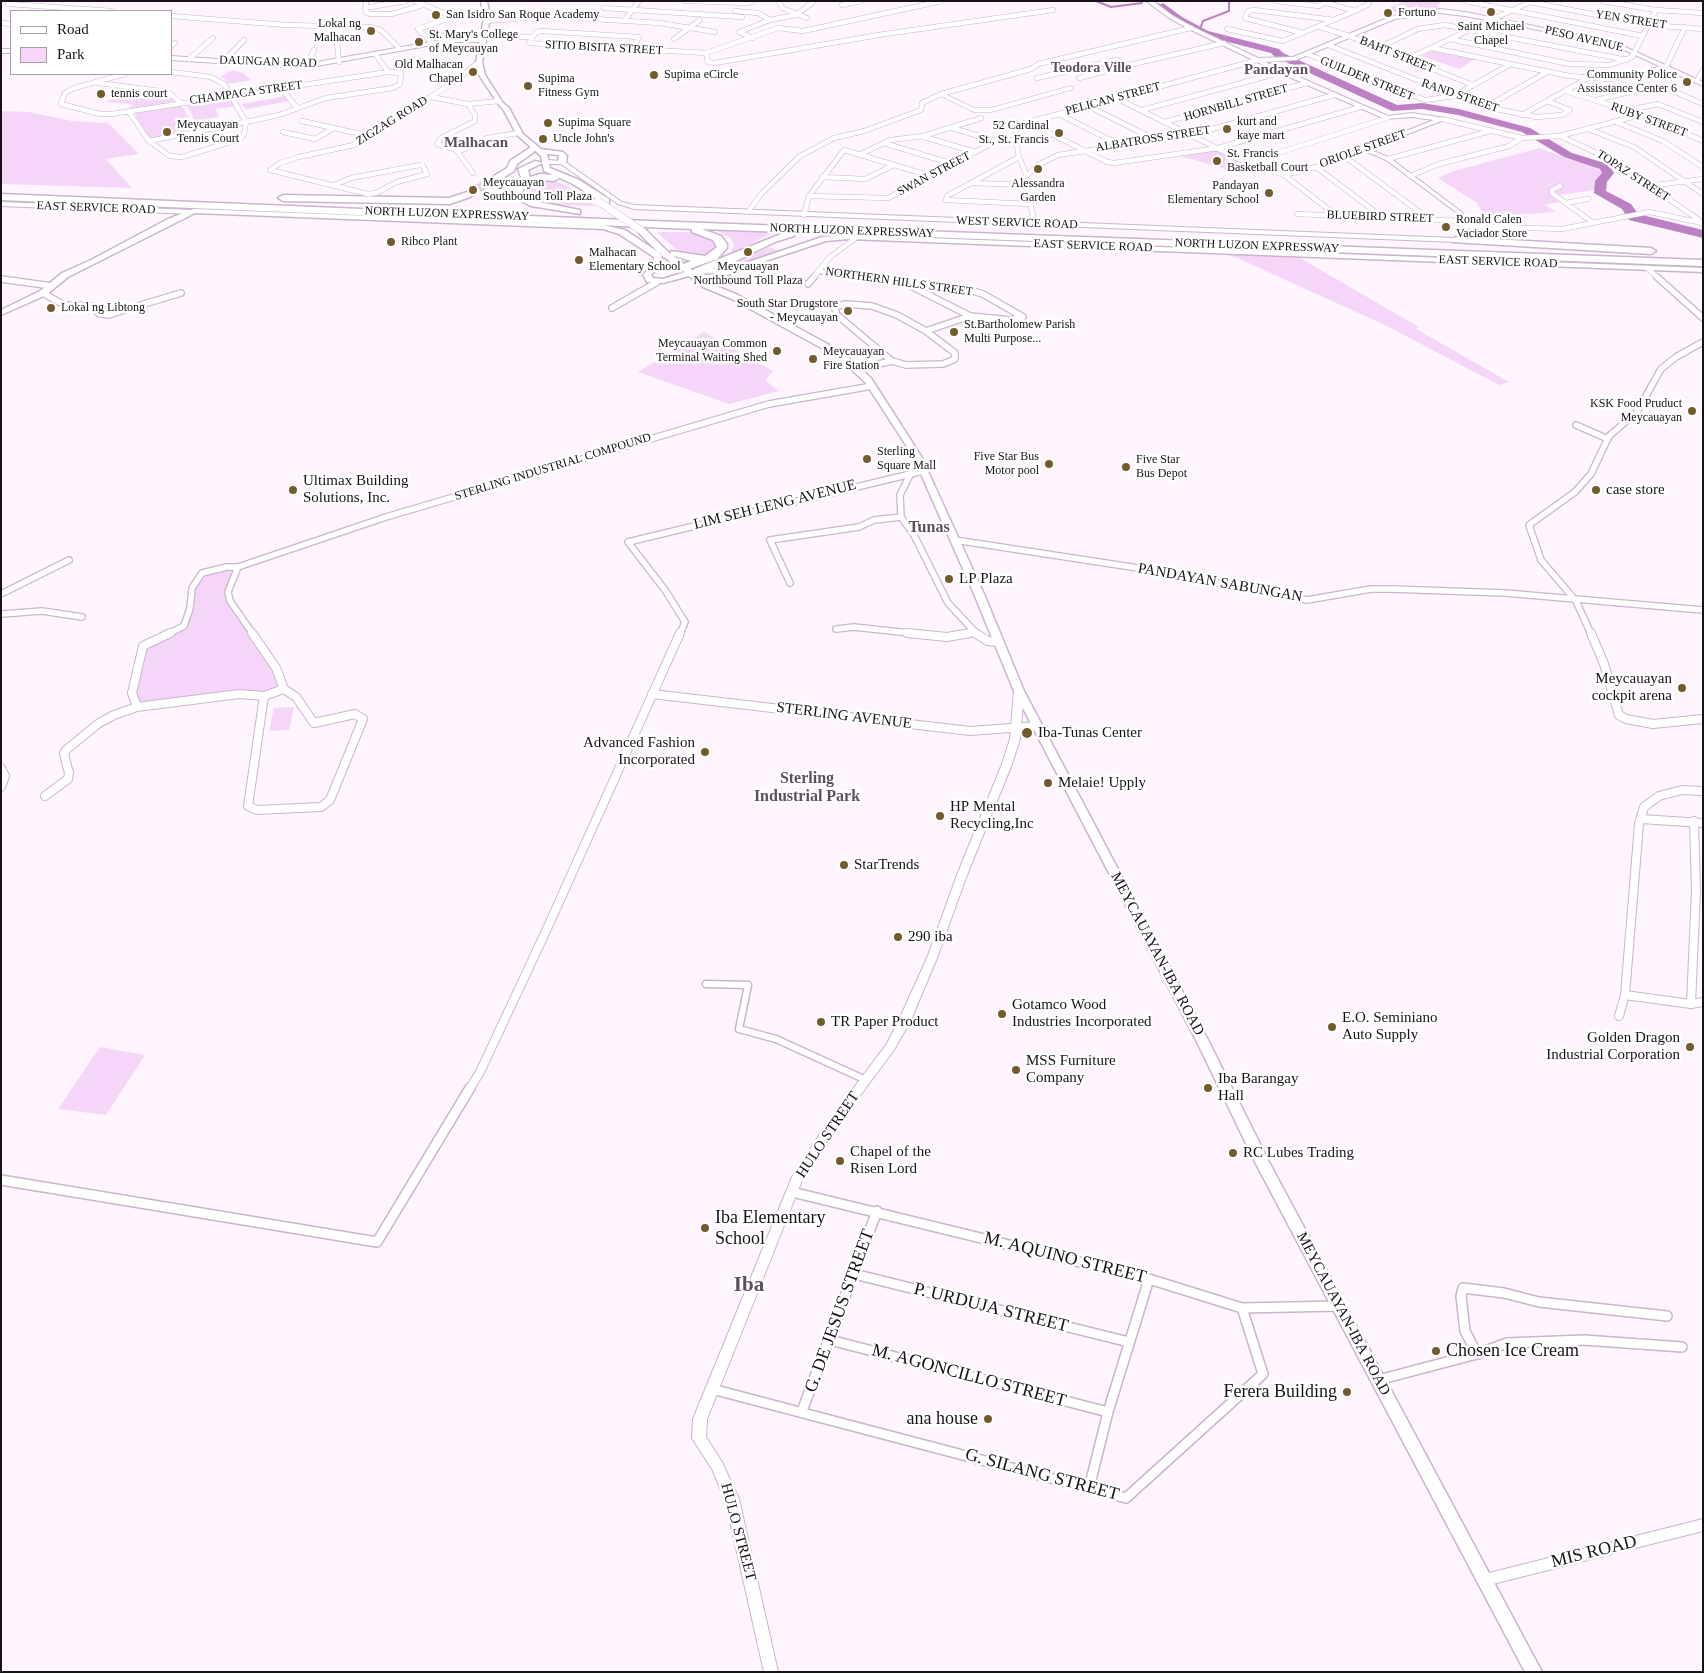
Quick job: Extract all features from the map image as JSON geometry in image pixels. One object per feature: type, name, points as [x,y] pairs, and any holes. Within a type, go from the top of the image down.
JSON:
[{"type":"highway","points":[[487,184],[513,166],[513,163],[533,148]]},
{"type":"highway","points":[[513,166],[539,164]]},
{"type":"highway","points":[[539,164],[528,172],[517,191],[521,199],[542,206],[581,212]]},
{"type":"highway","points":[[525,180],[553,175]]},
{"type":"highway","name":"NORTH LUZON EXPRESSWAY","points":[[1,190],[247,198],[1702,257]]},
{"type":"highway","points":[[247,198],[450,201],[467,195]]},
{"type":"highway","name":"NORTH LUZON EXPRESSWAY","points":[[1,197],[647,228],[825,230],[1314,248],[1702,257]]},
{"type":"highway","points":[[42,198],[195,211]]},
{"type":"highway","points":[[647,228],[685,228],[713,235],[723,245],[715,271]]},
{"type":"highway","points":[[691,270],[715,271],[780,237],[825,230]]},
{"type":"highway","points":[[1461,231],[1484,242],[1565,244],[1702,257]]},
{"type":"highway","points":[[1314,248],[1368,254],[1620,264],[1647,268]]},
{"type":"highway","points":[[670,253],[692,259],[715,271]]},
{"type":"main road","points":[[484,1],[487,10],[487,21],[479,62],[482,75],[500,102],[500,110],[510,127],[518,131],[533,148],[545,157],[539,164],[542,173],[576,182],[602,201],[647,228],[670,253],[691,270]]},
{"type":"main road","points":[[533,148],[561,154],[563,156],[562,162]]},
{"type":"main road","points":[[553,175],[558,168],[569,168]]},
{"type":"main road","points":[[1,314],[43,292],[65,275],[195,211],[611,228],[622,232],[658,256],[658,264],[646,276],[650,280],[706,286]]},
{"type":"main road","name":"EAST SERVICE ROAD","points":[[715,271],[728,271],[825,240],[857,237],[1703,270]]},
{"type":"main road","points":[[661,281],[669,278],[670,253]]},
{"type":"main road","points":[[661,281],[691,270]]},
{"type":"main road","name":"MEYCAUAYAN-IBA ROAD","points":[[691,270],[715,271],[727,292]]},
{"type":"main road","name":"MEYCAUAYAN-IBA ROAD","points":[[691,270],[706,286],[727,292],[839,354],[872,386],[917,456],[955,540],[1019,692],[1164,965],[1262,1162],[1534,1672]]},
{"type":"street","points":[[366,1],[366,12],[370,14],[392,14],[423,5]]},
{"type":"street","points":[[365,8],[406,1]]},
{"type":"street","points":[[415,1],[453,17],[418,29],[432,43]]},
{"type":"street","points":[[624,21],[638,1]]},
{"type":"street","points":[[686,1],[749,3],[753,1]]},
{"type":"street","points":[[779,1],[782,8],[807,18]]},
{"type":"street","points":[[753,38],[739,32],[770,20],[796,15],[814,1]]},
{"type":"street","points":[[842,5],[861,1]]},
{"type":"street","points":[[942,1],[803,31],[778,28],[706,53],[708,62],[715,63],[885,34],[1053,10]]},
{"type":"street","points":[[1149,1],[1171,17],[1192,28],[1282,72],[1387,118]]},
{"type":"street","points":[[1276,1],[1319,6],[1328,2],[1355,11]]},
{"type":"street","points":[[1227,29],[1281,42],[1355,11],[1369,4],[1369,1]]},
{"type":"street","points":[[1465,1],[1643,36]]},
{"type":"street","points":[[1602,1],[1656,10],[1703,13]]},
{"type":"street","points":[[1407,59],[1531,2]]},
{"type":"street","name":"YEN STREET","points":[[1531,2],[1648,25],[1703,29]]},
{"type":"street","points":[[8,4],[85,10]]},
{"type":"street","points":[[604,8],[742,17]]},
{"type":"street","points":[[663,8],[755,12],[770,20]]},
{"type":"street","points":[[1303,33],[1245,18],[1248,11],[1254,10],[1334,20]]},
{"type":"street","points":[[1450,39],[1569,64],[1610,65],[1627,60],[1635,52],[1656,10]]},
{"type":"street","name":"PESO AVENUE","points":[[1258,60],[1283,61],[1307,54],[1394,17],[1415,12],[1451,12],[1596,40],[1635,52],[1700,83]]},
{"type":"street","points":[[172,16],[286,26],[370,27],[381,30],[400,49]]},
{"type":"street","points":[[487,21],[546,16],[624,21],[715,32]]},
{"type":"street","points":[[674,39],[700,20]]},
{"type":"street","points":[[1378,48],[1424,27],[1446,25],[1627,60]]},
{"type":"street","name":"BAHT STREET","points":[[1320,27],[1348,36],[1473,85]]},
{"type":"street","points":[[1432,48],[1547,72],[1588,78],[1630,77],[1666,67],[1684,27]]},
{"type":"street","points":[[748,212],[761,194],[800,156],[834,138],[861,132],[921,110],[922,103],[941,94],[1031,69],[1038,64],[1192,28]]},
{"type":"street","points":[[532,37],[536,32],[542,31],[639,37],[636,42]]},
{"type":"street","name":"SITIO BISITA STREET","points":[[483,38],[532,37],[529,43],[534,44],[706,53]]},
{"type":"street","points":[[189,59],[213,38]]},
{"type":"street","name":"DAUNGAN ROAD","points":[[172,58],[307,65],[339,62],[432,43],[483,38]]},
{"type":"street","points":[[223,62],[244,40]]},
{"type":"street","points":[[337,43],[339,62]]},
{"type":"street","points":[[1079,78],[1224,43]]},
{"type":"street","name":"RAND STREET","points":[[1328,45],[1454,96],[1486,106],[1521,115],[1556,116],[1570,110],[1548,101]]},
{"type":"street","points":[[307,65],[314,50]]},
{"type":"street","name":"GUILDER STREET","points":[[1307,54],[1418,100],[1454,96],[1508,65]]},
{"type":"street","points":[[149,141],[279,115],[326,98],[393,88],[400,84],[401,73],[388,72],[376,55]]},
{"type":"street","points":[[1038,78],[1117,60],[1129,65]]},
{"type":"street","name":"PELICAN STREET","points":[[1028,122],[1258,60]]},
{"type":"street","name":"ZIGZAG ROAD","points":[[334,185],[270,170],[299,157],[342,149],[370,136],[395,117],[431,97],[479,62]]},
{"type":"street","points":[[1074,70],[1086,76]]},
{"type":"street","points":[[1700,83],[1703,70]]},
{"type":"street","points":[[129,112],[149,141],[170,156],[182,157],[240,139],[244,134],[246,122],[224,84],[217,79],[172,72]]},
{"type":"street","name":"CHAMPACA STREET","points":[[121,75],[68,91],[61,104],[100,114],[129,112],[388,72]]},
{"type":"street","points":[[1142,110],[1282,72]]},
{"type":"street","points":[[1486,106],[1547,72]]},
{"type":"street","points":[[1521,115],[1588,78]]},
{"type":"street","points":[[94,82],[168,92],[176,96],[181,103]]},
{"type":"street","name":"HORNBILL STREET","points":[[1165,122],[1307,83]]},
{"type":"street","points":[[281,88],[297,108]]},
{"type":"street","points":[[941,94],[974,110],[991,110],[1071,88]]},
{"type":"street","points":[[1594,100],[1634,91],[1662,90],[1673,91],[1703,104]]},
{"type":"street","name":"RUBY STREET","points":[[1566,91],[1640,115],[1703,141]]},
{"type":"street","name":"ALBATROSS STREET","points":[[1026,174],[1058,155],[1191,135],[1334,95]]},
{"type":"street","points":[[431,97],[468,104],[500,102]]},
{"type":"street","points":[[1116,98],[1247,163],[1284,175],[1336,215]]},
{"type":"street","points":[[468,104],[475,115],[475,121],[438,142],[441,147],[457,151],[487,138],[518,131]]},
{"type":"street","points":[[1626,111],[1658,104],[1703,122]]},
{"type":"street","points":[[1088,106],[1156,140]]},
{"type":"street","points":[[1035,224],[1025,185],[1026,174],[1019,157],[1015,127],[1028,122],[1107,162],[1114,163],[1218,148],[1361,107]]},
{"type":"street","points":[[1059,114],[1120,145]]},
{"type":"street","points":[[1247,163],[1387,118],[1412,115],[1442,119],[1522,138],[1560,136],[1640,115]]},
{"type":"street","points":[[859,155],[884,143],[923,136],[981,118]]},
{"type":"street","name":"ORIOLE STREET","points":[[1284,175],[1316,167],[1442,119]]},
{"type":"street","points":[[302,121],[370,136]]},
{"type":"street","points":[[1616,122],[1664,141],[1703,167]]},
{"type":"street","points":[[283,132],[315,139],[334,128]]},
{"type":"street","points":[[952,128],[996,141],[1016,140]]},
{"type":"street","points":[[1588,129],[1634,148],[1703,194]]},
{"type":"street","points":[[1388,159],[1492,130]]},
{"type":"street","points":[[923,136],[975,152]]},
{"type":"street","name":"TOPAZ STREET","points":[[1560,136],[1612,160],[1688,214],[1703,222]]},
{"type":"street","points":[[1410,176],[1438,164],[1509,146],[1522,138]]},
{"type":"street","name":"SWAN STREET","points":[[809,196],[886,199],[996,141]]},
{"type":"street","points":[[884,143],[953,164]]},
{"type":"street","points":[[1363,149],[1388,159],[1458,211],[1461,231]]},
{"type":"street","points":[[804,215],[809,196],[844,150],[931,176]]},
{"type":"street","points":[[457,151],[472,173]]},
{"type":"street","points":[[1344,156],[1430,219]]},
{"type":"street","points":[[1019,157],[1004,163],[946,196],[946,200],[1030,204]]},
{"type":"street","points":[[539,164],[562,162]]},
{"type":"street","name":"WEST SERVICE ROAD","points":[[562,162],[620,203],[628,206],[1035,224],[1461,231]]},
{"type":"street","points":[[420,164],[427,174],[397,182],[373,194],[334,185],[351,178],[420,164]]},
{"type":"street","points":[[822,178],[865,179],[894,165]]},
{"type":"street","points":[[1316,167],[1382,217]]},
{"type":"street","points":[[1648,186],[1703,179]]},
{"type":"street","points":[[970,183],[1025,185]]},
{"type":"street","points":[[1560,186],[1552,190],[1552,193],[1592,222]]},
{"type":"street","points":[[1566,203],[1588,199]]},
{"type":"street","name":"EAST SERVICE ROAD","points":[[1,204],[195,211]]},
{"type":"street","name":"BLUEBIRD STREET","points":[[1297,214],[1430,219],[1461,231],[1562,229],[1649,212],[1703,222]]},
{"type":"street","points":[[1677,218],[1688,214]]},
{"type":"street","name":"NORTHERN HILLS STREET","points":[[808,284],[830,257],[857,237]]},
{"type":"street","points":[[1647,268],[1703,318]]},
{"type":"street","name":"NORTHERN HILLS STREET","points":[[818,271],[973,291],[1000,302],[1023,317],[1011,320],[970,316],[926,331]]},
{"type":"street","points":[[1,279],[25,284],[52,286]]},
{"type":"street","points":[[612,308],[661,281]]},
{"type":"street","points":[[905,283],[970,316]]},
{"type":"street","points":[[43,292],[64,305],[92,306],[98,313],[108,315],[181,293]]},
{"type":"street","name":"NORTHERN HILLS STREET","points":[[863,304],[880,308],[926,331],[955,353],[952,362],[906,365],[892,361],[837,315],[835,309],[837,306],[863,304]]},
{"type":"street","points":[[1703,342],[1676,356],[1661,369],[1638,412],[1608,439],[1591,474],[1575,492],[1547,510],[1529,525],[1541,560],[1576,600],[1604,664],[1619,715],[1626,719],[1652,724],[1703,719]]},
{"type":"street","name":"NORTHERN HILLS STREET","points":[[856,369],[892,361]]},
{"type":"street","name":"STERLING INDUSTRIAL COMPOUND","points":[[137,707],[132,693],[144,646],[184,626],[190,608],[192,588],[196,578],[202,573],[227,567],[238,567],[386,517],[759,406],[872,386]]},
{"type":"street","points":[[1576,425],[1608,439]]},
{"type":"street","name":"LIM SEH LENG AVENUE","points":[[652,694],[684,622],[666,590],[628,542],[912,472],[923,471]]},
{"type":"street","points":[[912,472],[900,495],[901,516],[913,533],[948,603],[974,632],[988,641],[999,642]]},
{"type":"street","points":[[790,583],[770,540],[859,527],[874,520],[901,516]]},
{"type":"street","name":"PANDAYAN SABUNGAN","points":[[955,540],[1151,570],[1307,600],[1372,589],[1391,589],[1506,593],[1703,610]]},
{"type":"street","points":[[1,594],[69,560]]},
{"type":"street","points":[[238,567],[231,580],[228,592],[230,601],[276,668],[284,689],[296,697],[314,723],[355,714],[363,719],[330,800],[321,807],[257,810],[248,806],[264,696]]},
{"type":"street","points":[[1,614],[42,612],[82,617]]},
{"type":"street","points":[[836,629],[854,627],[946,638],[974,632]]},
{"type":"street","points":[[45,796],[68,779],[69,773],[64,754],[66,750],[99,723],[114,715],[137,707],[239,694],[264,696],[284,689]]},
{"type":"street","name":"HULO STREET","points":[[771,1672],[732,1499],[717,1466],[699,1438],[700,1419],[792,1192],[810,1156],[890,1047],[904,1022],[932,958],[962,875],[1007,764],[1016,729],[1019,692]]},
{"type":"street","points":[[1,1180],[377,1242],[480,1072],[652,694]]},
{"type":"street","name":"STERLING AVENUE","points":[[652,694],[970,731],[1037,726]]},
{"type":"street","points":[[1,768],[5,776],[1,787]]},
{"type":"street","points":[[1619,1016],[1625,995],[1641,819],[1644,807],[1659,796],[1682,790],[1703,790]]},
{"type":"street","points":[[1641,819],[1698,822],[1691,1004]]},
{"type":"street","points":[[706,984],[748,985],[739,1029],[776,1039],[866,1080]]},
{"type":"street","points":[[1625,995],[1691,1004],[1703,1002]]},
{"type":"street","name":"M. AQUINO STREET","points":[[792,1192],[877,1211],[1149,1279],[1242,1308],[1338,1306]]},
{"type":"street","name":"G. DE JESUS STREET","points":[[802,1411],[877,1211]]},
{"type":"street","name":"P. URDUJA STREET","points":[[854,1274],[1129,1342]]},
{"type":"street","points":[[1088,1488],[1108,1412],[1149,1279]]},
{"type":"street","points":[[1477,1354],[1465,1331],[1461,1296],[1463,1288],[1504,1293],[1539,1302],[1666,1316]]},
{"type":"street","name":"G. SILANG STREET","points":[[712,1389],[802,1411],[1126,1498],[1263,1374],[1242,1308]]},
{"type":"street","name":"M. AGONCILLO STREET","points":[[830,1340],[1108,1412]]},
{"type":"street","points":[[1378,1380],[1477,1354],[1507,1343],[1584,1340],[1682,1347]]},
{"type":"street","name":"MIS ROAD","points":[[1485,1580],[1703,1525]]},
{"type":"green space","points":[[1404,1],[1442,1],[1437,6],[1440,10],[1398,13],[1387,9]]},
{"type":"green space","points":[[1434,50],[1475,59],[1459,69],[1422,56]]},
{"type":"green space","points":[[233,70],[243,73],[251,80],[228,84],[225,79],[220,77]]},
{"type":"green space","points":[[127,89],[168,94],[177,101],[129,110],[132,104],[106,102]]},
{"type":"green space","points":[[286,96],[290,101],[246,109],[242,104]]},
{"type":"green space","points":[[230,97],[235,106],[216,109],[219,117],[195,121],[186,103]]},
{"type":"green space","points":[[181,105],[197,130],[151,139],[144,131],[134,112]]},
{"type":"green space","points":[[1,111],[29,112],[72,121],[108,123],[139,154],[106,159],[132,188],[1,184]]},
{"type":"green space","points":[[1540,148],[1565,158],[1585,163],[1602,171],[1602,177],[1594,190],[1550,196],[1559,202],[1545,205],[1556,212],[1514,215],[1515,220],[1486,219],[1477,203],[1438,178],[1454,171]]},
{"type":"green space","points":[[1218,150],[1252,166],[1233,171],[1180,156]]},
{"type":"green space","points":[[552,179],[568,187],[596,206],[543,203],[530,195],[529,190],[532,187],[544,180]]},
{"type":"green space","points":[[713,229],[789,232],[768,235],[730,254],[734,245],[731,238]]},
{"type":"green space","points":[[657,232],[693,232],[711,236],[720,245],[704,257],[680,253]]},
{"type":"green space","points":[[770,247],[779,252],[725,270],[719,269]]},
{"type":"green space","points":[[1216,253],[1300,258],[1419,327],[1416,329],[1509,382],[1499,385],[1385,325],[1235,257]]},
{"type":"green space","points":[[704,332],[773,371],[765,380],[779,391],[729,404],[638,372]]},
{"type":"green space","points":[[238,567],[231,580],[230,601],[276,668],[284,689],[264,696],[239,694],[137,707],[132,693],[143,646],[184,626],[192,588],[202,573]]},
{"type":"green space","points":[[294,707],[289,730],[269,731],[274,708]]},
{"type":"green space","points":[[100,1047],[145,1055],[106,1115],[58,1109]]},
{"type":"waterway","points":[[1096,1],[1111,7],[1142,3]]},
{"type":"waterway","points":[[1200,29],[1203,21],[1229,11],[1229,1]]},
{"type":"waterway","points":[[1157,4],[1163,6]]},
{"type":"waterway","points":[[1163,6],[1178,19],[1205,33],[1275,51],[1279,55],[1396,109],[1422,106],[1459,112],[1526,130],[1568,155],[1604,167],[1608,173],[1601,181],[1600,193],[1627,207],[1633,217],[1703,234]]},
{"type":"tunnel","points":[[467,195],[487,184]]},
{"type":"place","name":"Saint Michael Chapel","points":[[1491,12]]},
{"type":"place","name":"Fortuno","points":[[1388,13]]},
{"type":"place","name":"San Isidro San Roque Academy","points":[[436,15]]},
{"type":"place","name":"Lokal ng Malhacan","points":[[371,31]]},
{"type":"place","name":"St. Mary's College of Meycauyan","points":[[419,42]]},
{"type":"place","name":"Old Malhacan Chapel","points":[[473,72]]},
{"type":"place","name":"Supima eCircle","points":[[654,75]]},
{"type":"place","name":"Community Police Assisstance Center 6","points":[[1687,82]]},
{"type":"place","name":"Supima Fitness Gym","points":[[528,86]]},
{"type":"place","name":"tennis court","points":[[101,94]]},
{"type":"place","name":"Supima Square","points":[[548,123]]},
{"type":"place","name":"kurt and kaye mart","points":[[1227,129]]},
{"type":"place","name":"Meycauayan Tennis Court","points":[[167,132]]},
{"type":"place","name":"52 Cardinal St., St. Francis","points":[[1059,133]]},
{"type":"place","name":"Uncle John's","points":[[543,139]]},
{"type":"place","name":"St. Francis Basketball Court","points":[[1217,161]]},
{"type":"place","name":"Alessandra Garden","points":[[1038,169]]},
{"type":"place","name":"Meycauayan Southbound Toll Plaza","points":[[473,190]]},
{"type":"place","name":"Pandayan Elementary School","points":[[1269,193]]},
{"type":"place","name":"Ronald Calen Vaciador Store","points":[[1446,227]]},
{"type":"place","name":"Ribco Plant","points":[[391,242]]},
{"type":"place","name":"Meycauayan Northbound Toll Plaza","points":[[748,252]]},
{"type":"place","name":"Malhacan Elementary School","points":[[579,260]]},
{"type":"place","name":"Lokal ng Libtong","points":[[51,308]]},
{"type":"place","name":"South Star Drugstore - Meycauayan","points":[[848,311]]},
{"type":"place","name":"St.Bartholomew Parish Multi Purpose...","points":[[954,332]]},
{"type":"place","name":"Meycauayan Common Terminal Waiting Shed","points":[[777,351]]},
{"type":"place","name":"Meycauayan Fire Station","points":[[813,359]]},
{"type":"place","name":"KSK Food Pruduct Meycauayan","points":[[1692,411]]},
{"type":"place","name":"Sterling Square Mall","points":[[867,459]]},
{"type":"place","name":"Five Star Bus Motor pool","points":[[1049,464]]},
{"type":"place","name":"Five Star Bus Depot","points":[[1126,467]]},
{"type":"place","name":"Ultimax Building Solutions, Inc.","points":[[293,490]]},
{"type":"place","name":"case store","points":[[1596,490]]},
{"type":"place","name":"LP Plaza","points":[[949,579]]},
{"type":"place","name":"Meycauayan cockpit arena","points":[[1682,688]]},
{"type":"place","name":"Iba-Tunas Center","points":[[1027,733]]},
{"type":"place","name":"Advanced Fashion Incorporated","points":[[705,752]]},
{"type":"place","name":"Melaie! Upply","points":[[1048,783]]},
{"type":"place","name":"HP Mental Recycling,Inc","points":[[940,816]]},
{"type":"place","name":"StarTrends","points":[[844,865]]},
{"type":"place","name":"290 iba","points":[[898,937]]},
{"type":"place","name":"Gotamco Wood Industries Incorporated","points":[[1002,1014]]},
{"type":"place","name":"TR Paper Product","points":[[821,1022]]},
{"type":"place","name":"E.O. Seminiano Auto Supply","points":[[1332,1027]]},
{"type":"place","name":"Golden Dragon Industrial Corporation","points":[[1690,1047]]},
{"type":"place","name":"MSS Furniture Company","points":[[1016,1070]]},
{"type":"place","name":"Iba Barangay Hall","points":[[1208,1088]]},
{"type":"place","name":"RC Lubes Trading","points":[[1233,1153]]},
{"type":"place","name":"Chapel of the Risen Lord","points":[[840,1161]]},
{"type":"place","name":"Iba Elementary School","points":[[705,1228]]},
{"type":"place","name":"Chosen Ice Cream","points":[[1436,1351]]},
{"type":"place","name":"Ferera Building","points":[[1347,1392]]},
{"type":"place","name":"ana house","points":[[988,1419]]},
{"type":"district","name":"Teodora Ville","points":[[1091,68]]},
{"type":"district","name":"Pandayan","points":[[1276,70]]},
{"type":"district","name":"Malhacan","points":[[476,143]]},
{"type":"district","name":"Tunas","points":[[929,528]]},
{"type":"district","name":"Sterling Industrial Park","points":[[807,788]]},
{"type":"district","name":"Iba","points":[[749,1286]]}]
